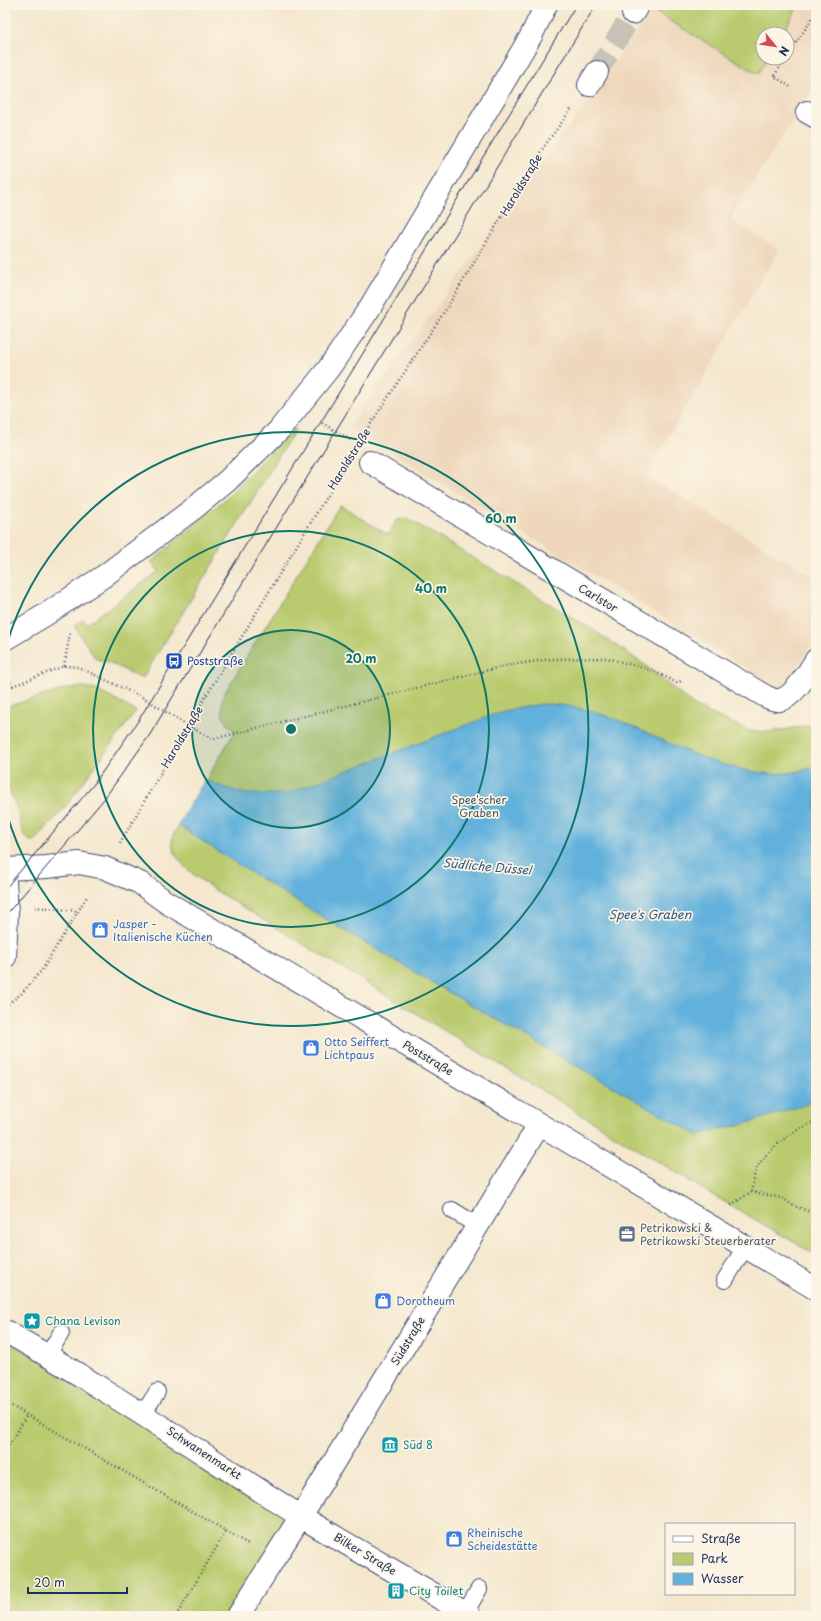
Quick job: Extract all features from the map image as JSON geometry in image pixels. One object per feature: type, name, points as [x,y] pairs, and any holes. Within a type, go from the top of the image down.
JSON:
[{"type":"street","points":[[5,639],[45,615],[104,576],[181,518],[227,481],[279,430],[329,368],[369,309],[531,36],[546,5]]},
{"type":"street","name":"Carlstor","points":[[370,462],[715,668],[765,696],[779,700],[786,698],[803,681],[816,660]]},
{"type":"street","name":"Poststraße","points":[[5,869],[47,867],[79,863],[105,868],[140,883],[166,902],[816,1289]]},
{"type":"street","points":[[5,881],[7,911],[5,957]]},
{"type":"street","name":"Südstraße","points":[[301,1516],[539,1125]]},
{"type":"street","name":"Schwanenmarkt","points":[[5,1331],[48,1355],[143,1414],[301,1516]]},
{"type":"street","points":[[238,1616],[301,1516]]},
{"type":"street","name":"Bilker Straße","points":[[301,1516],[467,1614]]},
{"type":"lane","points":[[452,1210],[478,1226]]},
{"type":"lane","points":[[725,1280],[745,1247]]},
{"type":"lane","points":[[48,1355],[61,1334]]},
{"type":"lane","points":[[143,1414],[157,1392]]},
{"type":"lane","points":[[467,1614],[479,1589]]},
{"type":"path","points":[[795,44],[816,13]]},
{"type":"path","points":[[780,66],[774,76],[811,100],[811,115]]},
{"type":"path","name":"Haroldstraße","points":[[362,438],[448,306],[541,151],[593,78]]},
{"type":"path","points":[[320,422],[342,435]]},
{"type":"path","name":"Haroldstraße","points":[[117,848],[188,726],[346,465]]},
{"type":"path","points":[[64,666],[70,631]]},
{"type":"path","points":[[5,689],[64,666],[78,667],[139,696],[188,726],[213,739],[509,665],[552,659],[607,658],[654,671],[677,683],[715,668]]},
{"type":"path","points":[[5,676],[13,686]]},
{"type":"path","points":[[5,1006],[21,994],[42,970],[78,911],[38,906],[7,911]]},
{"type":"path","points":[[716,1230],[732,1205],[751,1192],[755,1172],[763,1159],[786,1138],[804,1126],[816,1121]]},
{"type":"path","points":[[751,1192],[782,1198],[794,1206],[816,1214]]},
{"type":"path","points":[[5,1402],[274,1559]]},
{"type":"path","points":[[5,1452],[27,1415]]},
{"type":"path","points":[[176,1616],[226,1531]]},
{"type":"shaded area","points":[[654,5],[816,5],[816,84],[730,219],[779,250],[646,475],[816,579],[816,639],[781,689],[349,427],[597,88]]},
{"type":"green space","points":[[661,5],[799,5],[787,26],[755,26],[755,66],[763,66],[758,74],[657,13]]},
{"type":"green space","points":[[292,428],[295,430],[142,679],[109,662],[96,659],[74,626],[83,619],[87,624],[159,571],[151,562],[230,495]]},
{"type":"green space","name":"Spee'scher Graben","points":[[340,505],[388,535],[397,520],[407,518],[593,630],[645,665],[694,706],[749,731],[771,732],[812,725],[812,722],[816,720],[816,1255],[711,1194],[218,892],[194,875],[180,860],[172,844],[173,835],[235,731],[224,719],[222,704],[224,694]]},
{"type":"green space","points":[[85,687],[96,690],[136,711],[65,807],[33,843],[24,836],[16,806],[5,780],[5,707],[69,688]]},
{"type":"green space","points":[[5,1340],[304,1509],[237,1616],[5,1616]]},
{"type":"water","name":"Spee's Graben","points":[[541,704],[571,707],[601,714],[620,721],[690,753],[741,770],[767,773],[792,773],[816,766],[816,1101],[751,1122],[701,1134],[699,1136],[436,985],[306,907],[178,825],[205,780],[246,794],[286,794],[503,711]]},
{"type":"tunnel","points":[[597,72],[633,13]]},
{"type":"tram line","points":[[5,889],[94,784],[138,721],[576,5]]},
{"type":"tram line","points":[[5,916],[104,799],[149,736],[596,5]]},
{"type":"place","name":"Poststraße","points":[[174,661]]},
{"type":"place","name":"Jasper - Italienische Küchen","points":[[100,930]]},
{"type":"place","name":"Otto Seiffert Lichtpaus","points":[[311,1048]]},
{"type":"place","name":"Petrikowski & Petrikowski Steuerberater","points":[[627,1234]]},
{"type":"place","name":"Dorotheum","points":[[383,1301]]},
{"type":"place","name":"Chana Levison","points":[[32,1321]]},
{"type":"place","name":"Süd 8","points":[[390,1445]]},
{"type":"place","name":"Rheinische Scheidestätte","points":[[454,1539]]},
{"type":"place","name":"City Toilet","points":[[396,1591]]},
{"type":"water label","name":"Südliche Düssel","points":[[487,867]]}]
